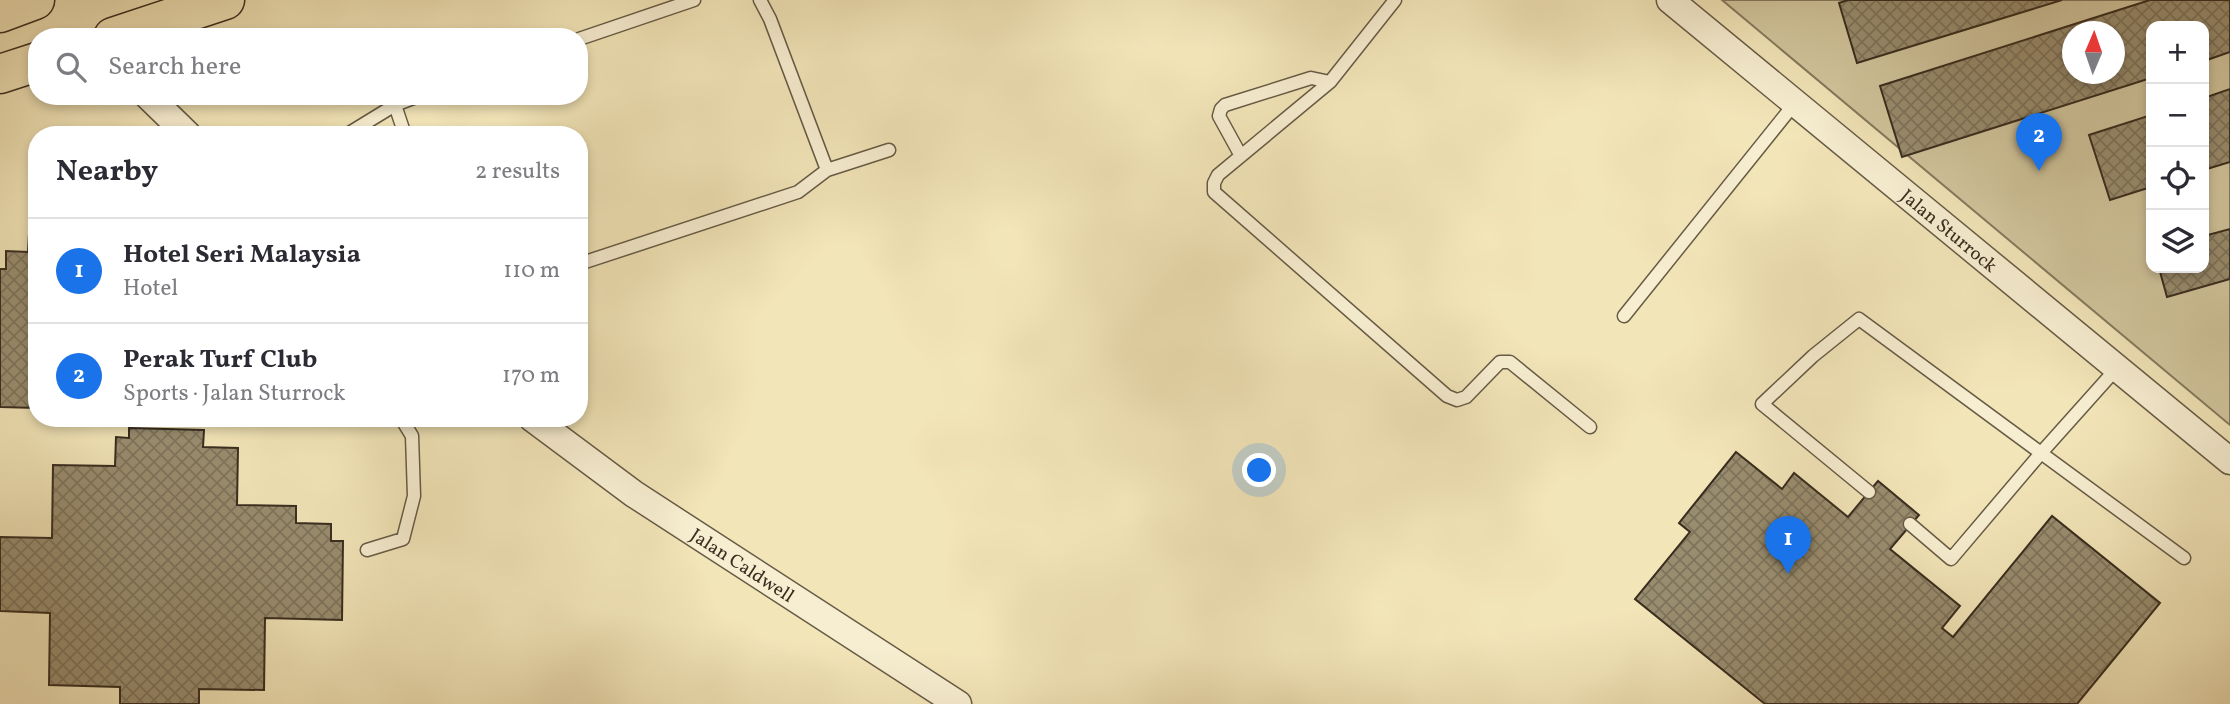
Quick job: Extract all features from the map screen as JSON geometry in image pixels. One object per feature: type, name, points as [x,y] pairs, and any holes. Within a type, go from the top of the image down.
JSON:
[{"type":"main road","points":[[0,13],[36,0]]},
{"type":"main road","points":[[140,28],[225,0]]},
{"type":"main road","points":[[0,74],[28,65]]},
{"type":"street","name":"Jalan Sturrock","points":[[1670,0],[2230,461]]},
{"type":"street","points":[[157,105],[179,126]]},
{"type":"street","name":"Jalan Caldwell","points":[[544,427],[634,494],[958,704]]},
{"type":"lane","points":[[588,36],[694,0]]},
{"type":"lane","points":[[760,0],[770,19],[827,170]]},
{"type":"lane","points":[[1395,0],[1329,82],[1218,176],[1214,183],[1214,192],[1447,396],[1457,400],[1466,397],[1500,362],[1510,362],[1590,427]]},
{"type":"lane","points":[[1241,156],[1219,116],[1220,109],[1225,105],[1311,78],[1329,82]]},
{"type":"lane","points":[[1624,316],[1795,103]]},
{"type":"lane","points":[[361,126],[395,105],[402,126]]},
{"type":"lane","points":[[588,261],[798,192],[827,170],[889,150]]},
{"type":"lane","points":[[1869,492],[1762,404],[1813,356],[1858,319],[2183,558]]},
{"type":"lane","points":[[1910,524],[1951,559],[2117,368]]},
{"type":"lane","points":[[367,550],[403,539],[414,496],[412,436],[406,427]]},
{"type":"shaded area","points":[[1722,0],[2230,0],[2230,425]]},
{"type":"building","points":[[1848,0],[2062,0],[1857,63],[1839,3]]},
{"type":"building","points":[[2150,0],[2230,0],[2230,52],[2209,59],[2209,21],[2146,21],[2146,80],[1902,157],[1880,86],[2062,28],[2062,84],[2125,84],[2125,21],[2084,21]]},
{"type":"building","points":[[2230,89],[2230,162],[2209,168],[2209,147],[2209,96]]},
{"type":"building","points":[[2146,117],[2146,189],[2110,200],[2089,135]]},
{"type":"building","points":[[2230,229],[2230,279],[2167,297],[2160,273],[2209,273],[2209,235]]},
{"type":"building","points":[[6,251],[28,252],[28,408],[0,407],[0,269],[6,269]]},
{"type":"building","points":[[129,428],[204,430],[203,447],[238,448],[237,505],[296,506],[296,523],[331,524],[331,541],[343,541],[342,620],[265,618],[264,690],[199,689],[199,704],[120,704],[120,687],[49,685],[50,613],[0,611],[0,537],[52,538],[53,465],[115,466],[116,437],[129,438]]},
{"type":"building","points":[[1736,452],[1782,489],[1794,473],[1848,517],[1878,481],[1919,515],[1890,549],[1960,606],[1942,628],[1953,637],[2052,516],[2160,603],[2077,704],[1765,704],[1635,599],[1690,532],[1679,523]]},
{"type":"place","name":"Perak Turf Club","points":[[2039,171]]},
{"type":"place","name":"Hotel Seri Malaysia","points":[[1788,574]]}]
